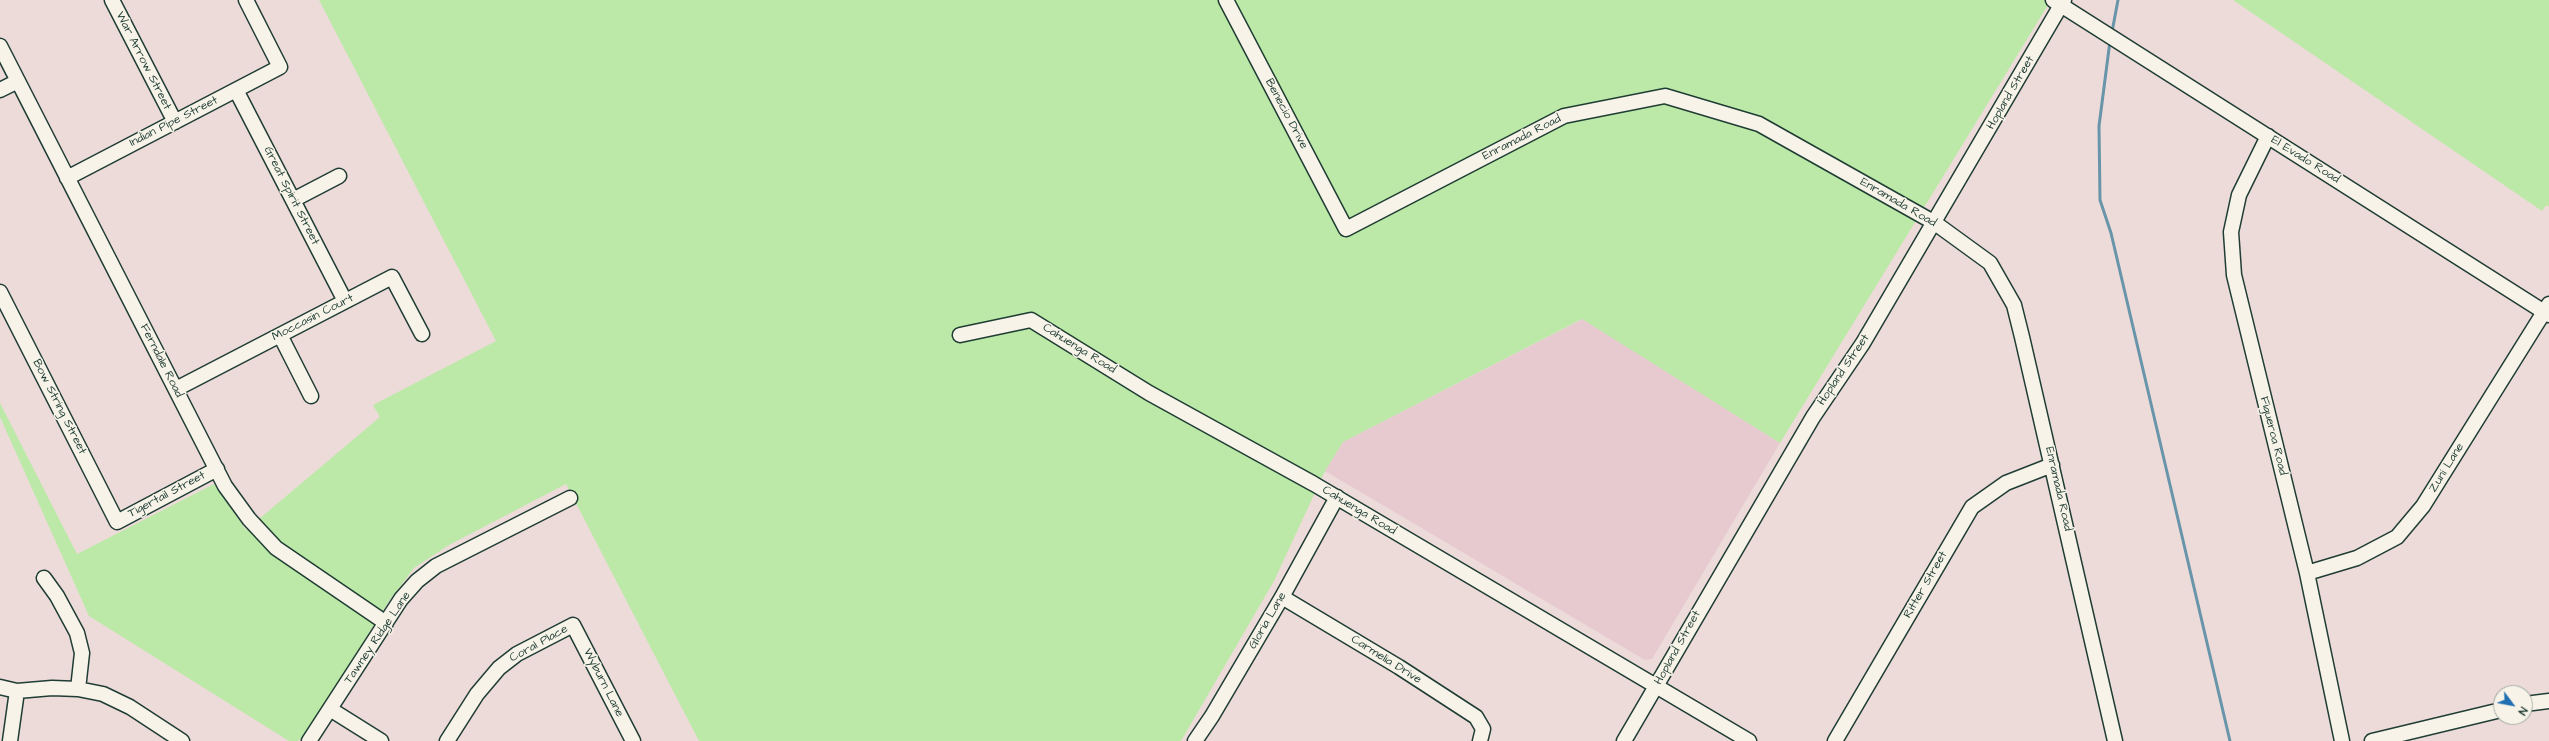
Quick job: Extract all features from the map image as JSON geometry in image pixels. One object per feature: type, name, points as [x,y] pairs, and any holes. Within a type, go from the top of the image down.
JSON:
[{"type":"street","name":"War Arrow Street","points":[[112,0],[175,122]]},
{"type":"street","name":"Indian Pipe Street","points":[[67,178],[280,67],[246,0]]},
{"type":"street","name":"Benecio Drive","points":[[1226,0],[1346,229]]},
{"type":"street","name":"El Evado Road","points":[[2060,2],[2268,136],[2547,310]]},
{"type":"street","name":"Hopland Street","points":[[1624,741],[1813,417],[1863,343],[1935,223],[2060,2]]},
{"type":"street","name":"Ferndale Road","points":[[0,46],[217,469],[236,501],[276,548],[386,623]]},
{"type":"street","points":[[0,90],[18,81]]},
{"type":"street","name":"Great Spirit Street","points":[[236,90],[345,301]]},
{"type":"street","name":"Enramada Road","points":[[1346,229],[1564,116],[1665,96],[1759,124],[1935,223],[1990,263],[2004,285],[2014,305],[2115,741]]},
{"type":"street","name":"Figueroa Road","points":[[2268,136],[2239,195],[2231,232],[2234,275],[2306,574],[2342,741]]},
{"type":"street","points":[[293,200],[339,176]]},
{"type":"street","name":"Moccasin Court","points":[[176,389],[392,277],[422,334]]},
{"type":"street","name":"Bow String Street","points":[[0,292],[117,522]]},
{"type":"street","name":"Zuni Lane","points":[[2306,574],[2357,558],[2398,537],[2423,506],[2547,310]]},
{"type":"street","name":"Cahuenga Road","points":[[960,335],[1031,320],[1149,392],[1337,497],[1658,685],[1749,741]]},
{"type":"street","points":[[280,335],[312,396]]},
{"type":"street","name":"Ritter Street","points":[[1834,741],[1972,507],[2006,483],[2052,464]]},
{"type":"street","name":"Tigertail Street","points":[[117,522],[217,469]]},
{"type":"street","name":"Gloria Lane","points":[[1195,741],[1212,716],[1282,597],[1337,497]]},
{"type":"street","name":"Tawney Ridge Lane","points":[[309,741],[401,599],[417,581],[436,566],[570,498]]},
{"type":"street","points":[[44,578],[58,596],[78,633],[82,653],[78,689]]},
{"type":"street","name":"Carmelia Drive","points":[[1282,597],[1399,667],[1476,717],[1481,735]]},
{"type":"street","name":"Coral Place","points":[[447,741],[477,694],[499,668],[517,654],[574,625]]},
{"type":"street","name":"Wyburn Lane","points":[[574,625],[633,741]]},
{"type":"street","points":[[0,687],[17,691],[52,688],[78,689],[104,694],[130,707],[182,741]]},
{"type":"street","points":[[10,741],[17,691]]},
{"type":"street","points":[[2533,703],[2549,701]]},
{"type":"street","points":[[330,709],[381,741]]},
{"type":"street","points":[[2372,741],[2493,712]]},
{"type":"shaded area","points":[[1583,319],[1780,443],[1652,659],[1645,660],[1325,471],[1343,442]]},
{"type":"green space","points":[[319,0],[2051,0],[1780,443],[1582,319],[1343,442],[1325,471],[1274,581],[1181,741],[699,741],[566,484],[449,545],[414,568],[389,601],[303,737],[298,741],[289,741],[89,616],[0,417],[0,403],[77,554],[214,484],[246,530],[380,417],[373,405],[496,341]]},
{"type":"green space","points":[[2233,0],[2549,0],[2549,207],[2546,205],[2542,211]]},
{"type":"waterway","points":[[2112,32],[2118,0]]},
{"type":"waterway","points":[[2110,41],[2099,126],[2100,200],[2111,233],[2230,741]]}]
